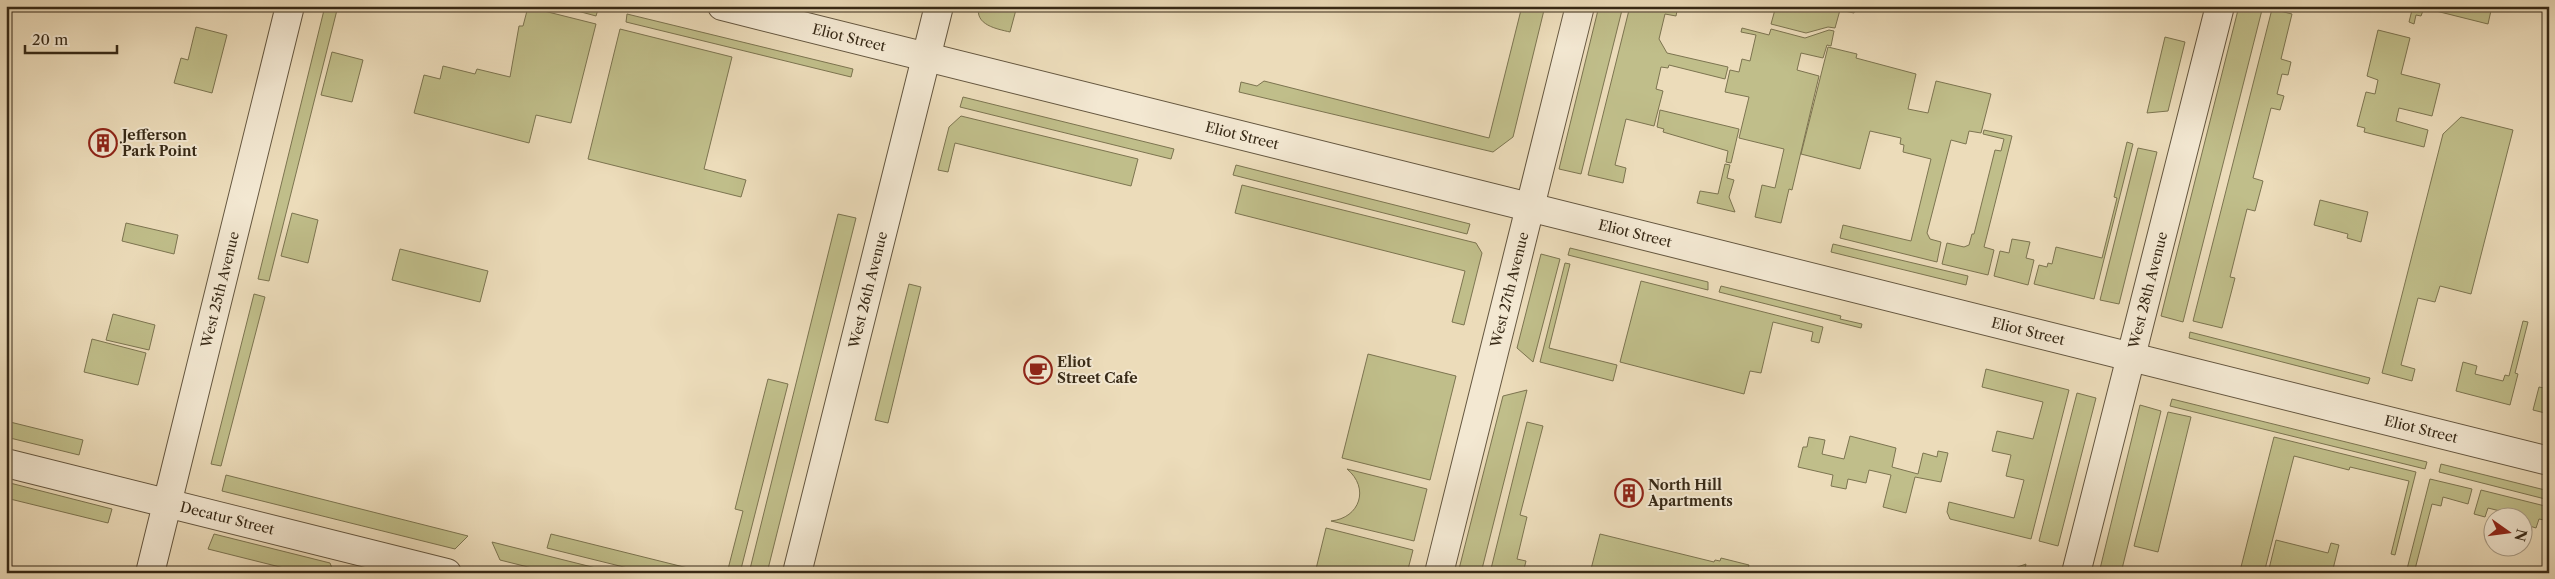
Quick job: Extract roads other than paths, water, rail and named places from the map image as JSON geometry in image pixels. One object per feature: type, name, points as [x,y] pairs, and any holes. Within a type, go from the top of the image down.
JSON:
[{"type":"street","name":"West 25th Avenue","points":[[150,573],[290,6]]},
{"type":"street","name":"Eliot Street","points":[[722,6],[2549,461]]},
{"type":"street","name":"West 26th Avenue","points":[[797,573],[940,6]]},
{"type":"street","name":"West 27th Avenue","points":[[1439,573],[1580,6]]},
{"type":"street","name":"West 28th Avenue","points":[[2076,573],[2220,6]]},
{"type":"street","name":"Decatur Street","points":[[6,463],[447,573]]},
{"type":"place","name":"Jefferson Park Point","points":[[103,143]]},
{"type":"place","name":"Eliot Street Cafe","points":[[1038,370]]},
{"type":"place","name":"North Hill Apartments","points":[[1629,493]]}]
